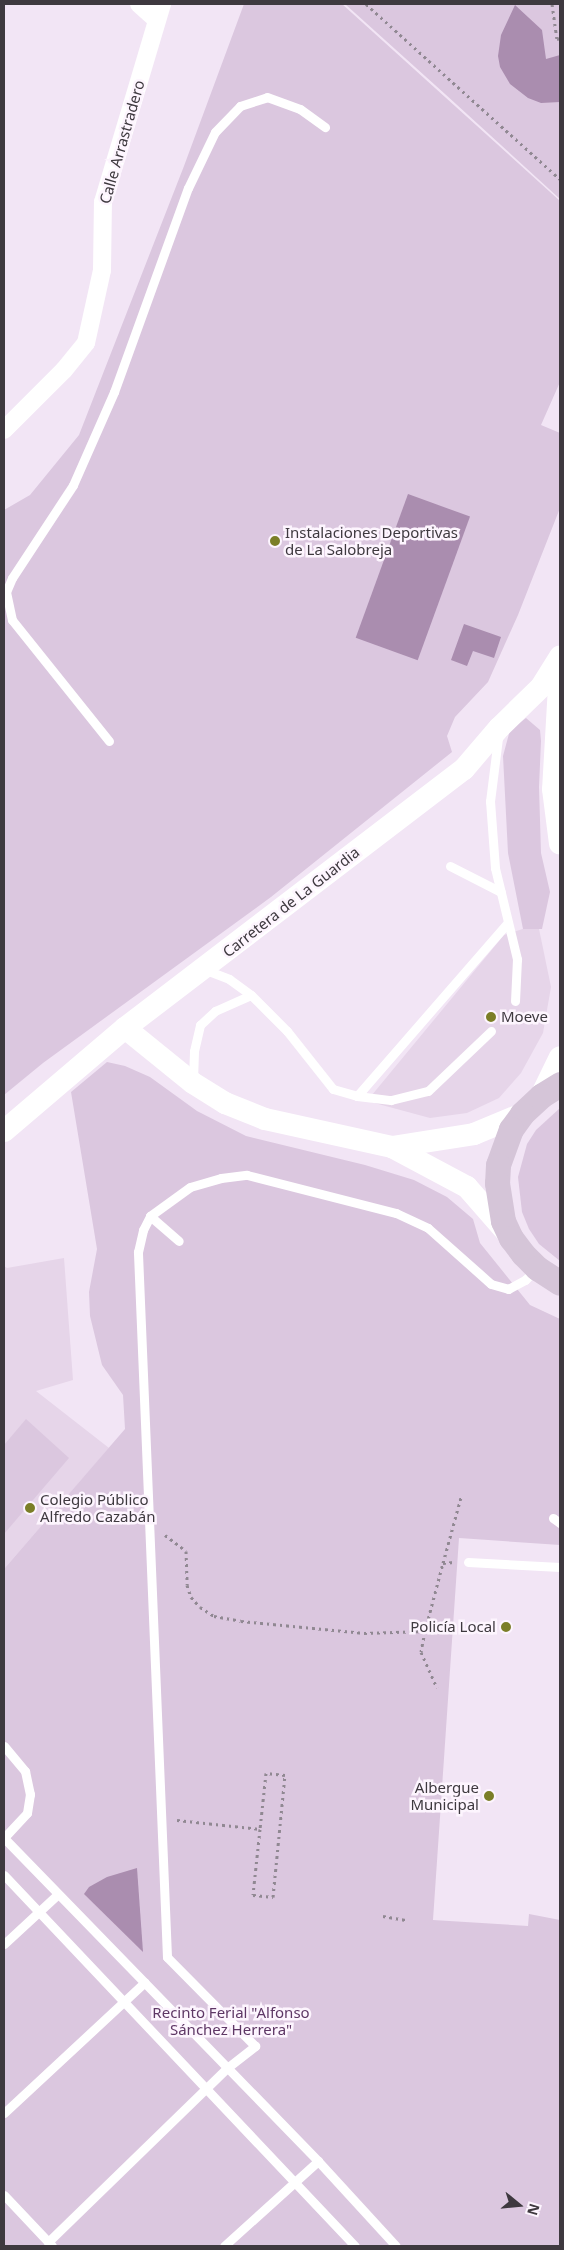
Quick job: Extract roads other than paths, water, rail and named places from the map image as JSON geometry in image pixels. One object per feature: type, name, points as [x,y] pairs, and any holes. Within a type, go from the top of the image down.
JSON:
[{"type":"main road","points":[[550,1090],[522,1114],[511,1129],[498,1165],[498,1202],[511,1238],[523,1254],[537,1268],[560,1283]]},
{"type":"street","points":[[139,4],[160,12]]},
{"type":"street","name":"Calle Arrastradero","points":[[4,430],[64,370],[86,342],[102,270],[103,202],[160,12]]},
{"type":"street","name":"Carretera de La Guardia","points":[[4,1130],[125,1028],[205,969],[464,768],[499,728],[541,687],[560,656]]},
{"type":"street","points":[[560,669],[557,789],[560,844]]},
{"type":"street","points":[[125,1028],[193,1083],[225,1103],[265,1119],[392,1147],[467,1187],[511,1238]]},
{"type":"street","points":[[550,1090],[560,1057]]},
{"type":"street","points":[[392,1147],[474,1134],[522,1114]]},
{"type":"lane","points":[[109,741],[12,620],[6,592],[12,578],[73,485],[114,392],[188,188],[215,132],[240,106],[267,97],[300,109],[325,127]]},
{"type":"lane","points":[[499,728],[490,801],[494,868],[517,958],[515,1001]]},
{"type":"lane","points":[[450,866],[501,892]]},
{"type":"lane","points":[[357,1096],[508,922]]},
{"type":"lane","points":[[205,969],[229,979],[251,995],[286,1031],[333,1089],[357,1096],[391,1100],[428,1091],[491,1031]]},
{"type":"lane","points":[[193,1083],[194,1051],[200,1025],[215,1011],[251,995]]},
{"type":"lane","points":[[4,2195],[50,2244],[227,2068],[255,2046],[166,1957],[138,1252],[143,1230],[150,1216],[190,1187],[220,1178],[247,1175],[396,1213],[428,1228],[491,1284],[508,1289],[525,1280],[537,1268]]},
{"type":"lane","points":[[150,1216],[179,1241]]},
{"type":"lane","points":[[468,1562],[560,1567]]},
{"type":"lane","points":[[4,1746],[25,1771],[30,1794],[27,1813],[4,1838],[57,1895],[145,1982],[318,2161],[396,2246]]},
{"type":"lane","points":[[4,1875],[355,2246]]},
{"type":"lane","points":[[4,1944],[57,1895]]},
{"type":"lane","points":[[4,2113],[145,1982]]},
{"type":"lane","points":[[224,2246],[318,2161]]},
{"type":"place","name":"Instalaciones Deportivas de La Salobreja","points":[[275,541]]},
{"type":"place","name":"Moeve","points":[[491,1017]]},
{"type":"place","name":"Colegio Público Alfredo Cazabán","points":[[30,1508]]},
{"type":"place","name":"Policía Local","points":[[506,1627]]},
{"type":"place","name":"Albergue Municipal","points":[[489,1796]]},
{"type":"park label","name":"Recinto Ferial \"Alfonso Sánchez Herrera\"","points":[[231,2020]]}]
